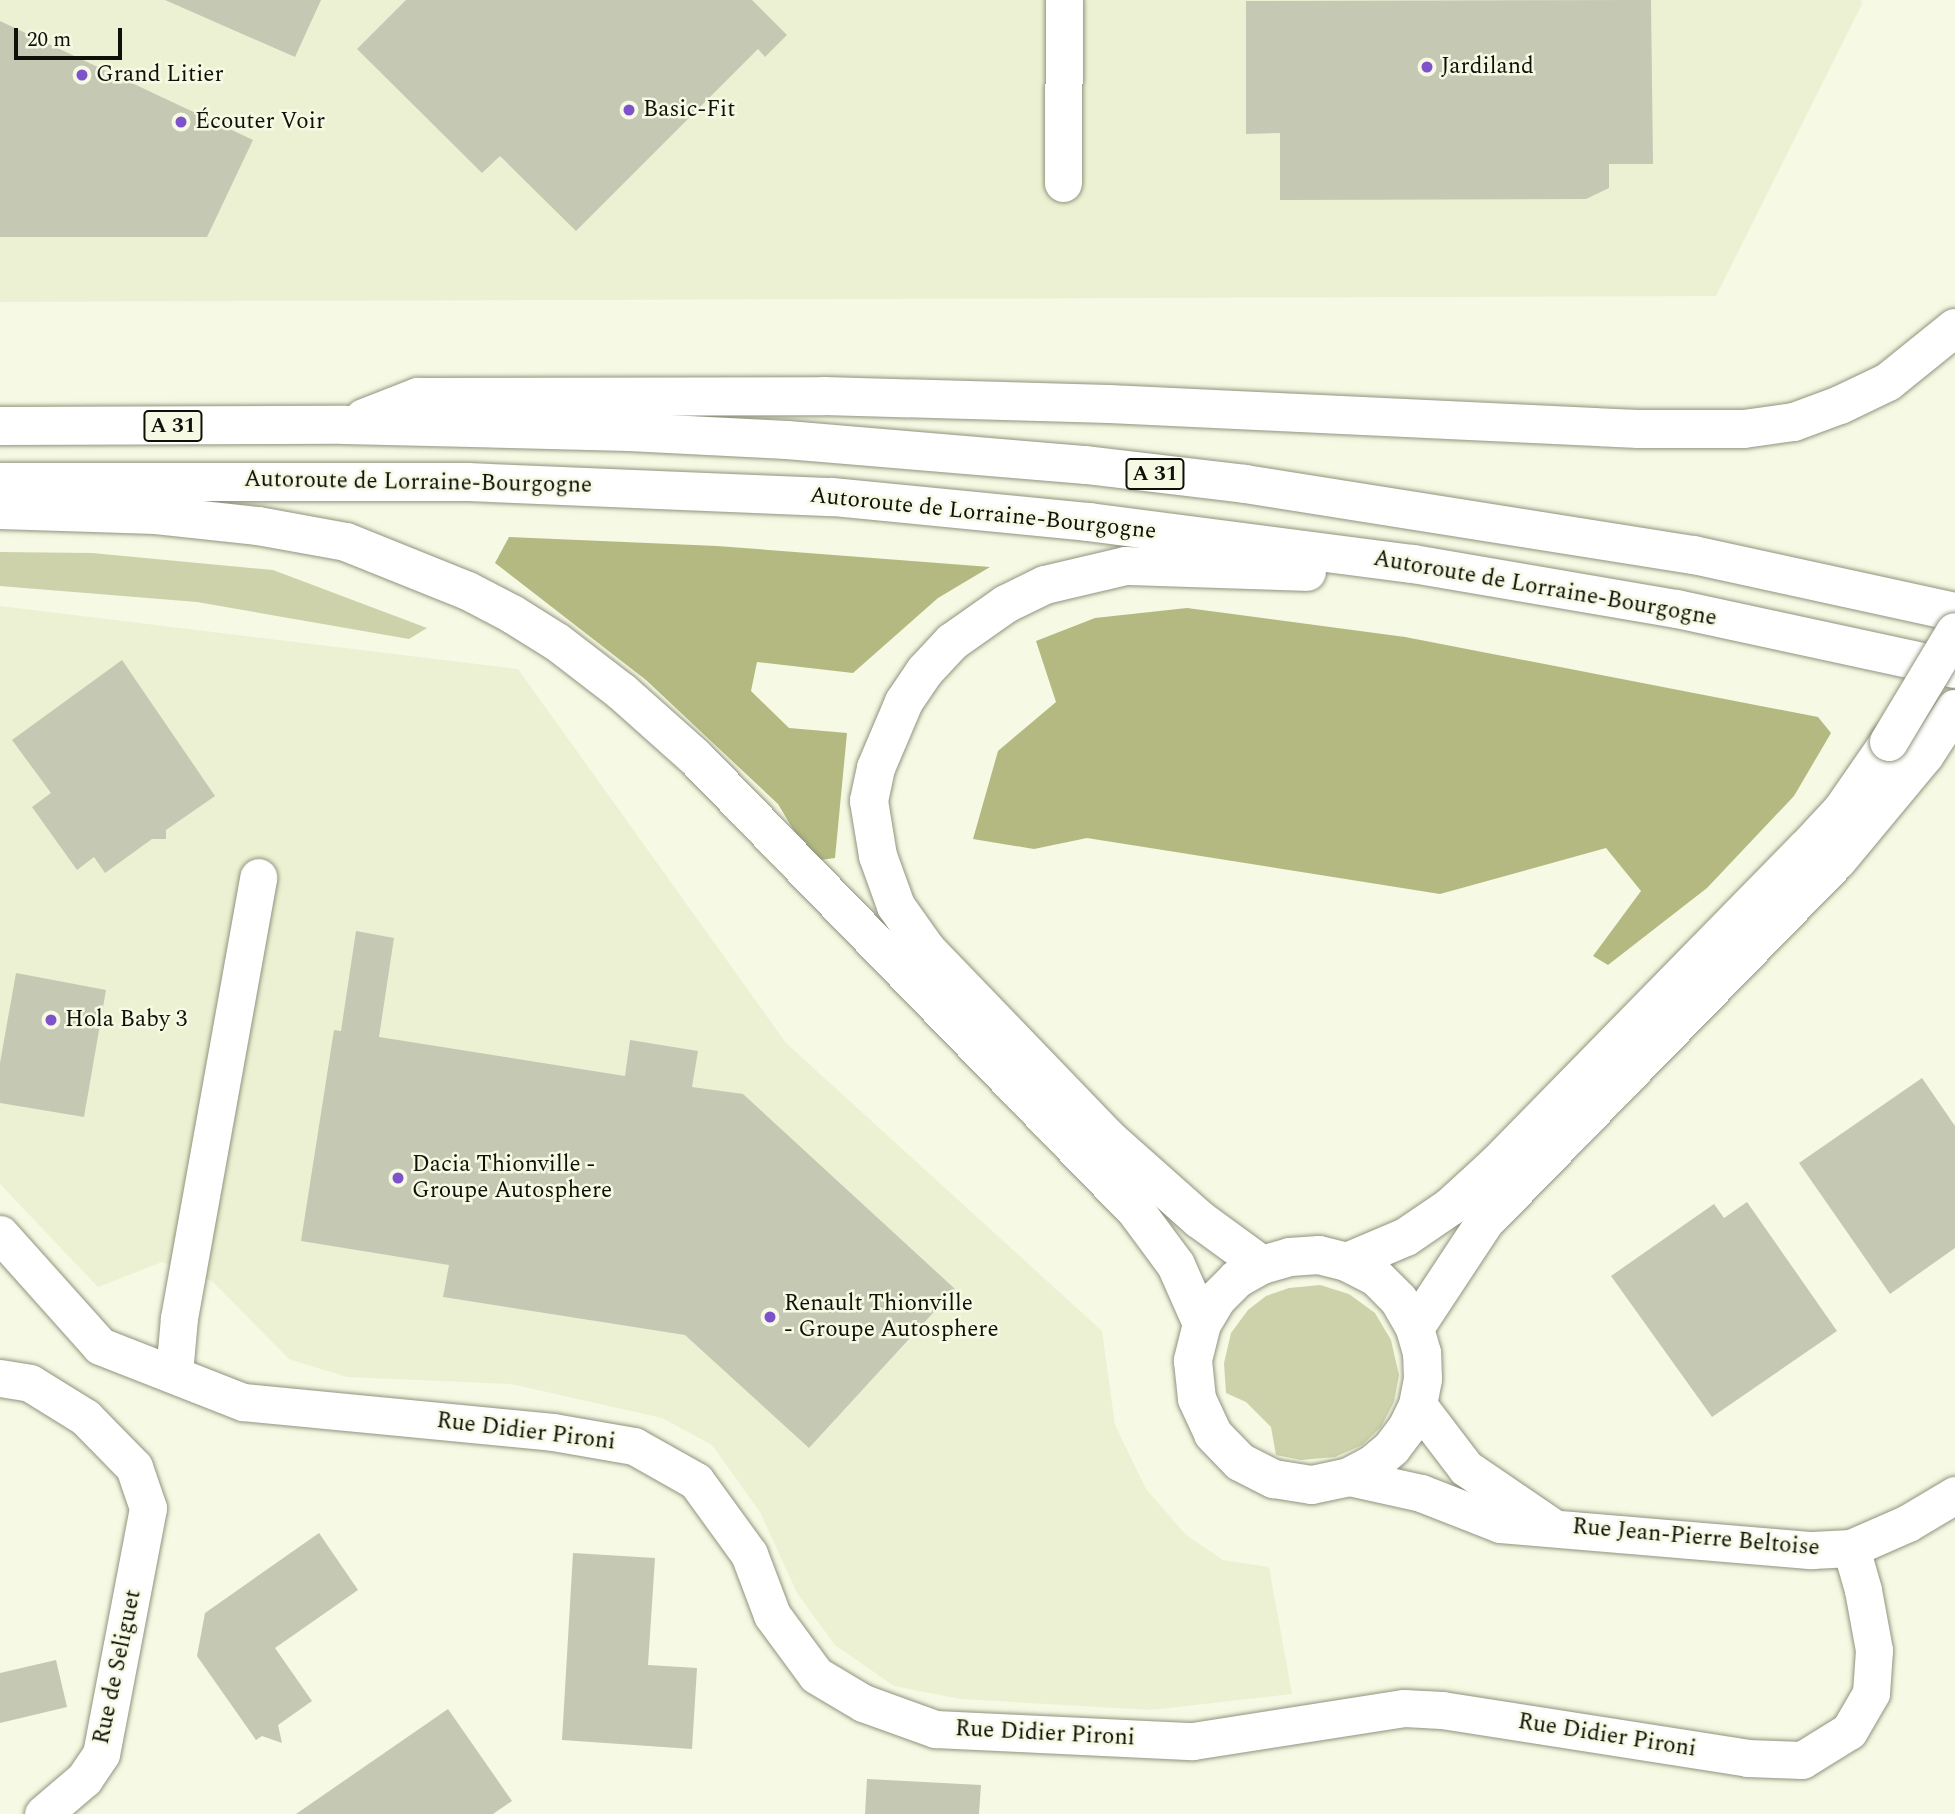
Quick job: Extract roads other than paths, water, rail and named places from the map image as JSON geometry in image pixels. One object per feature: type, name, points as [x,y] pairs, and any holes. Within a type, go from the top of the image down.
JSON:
[{"type":"main road","points":[[345,425],[418,397],[824,396],[1109,404],[1638,429],[1744,429],[1794,422],[1840,405],[1888,382],[1930,351],[1955,328]]},
{"type":"main road","name":"A 31","points":[[0,426],[345,425],[629,432],[787,440],[1099,467],[1245,484],[1694,555],[1955,612]]},
{"type":"main road","name":"Autoroute de Lorraine-Bourgogne","points":[[0,482],[468,482],[594,485],[833,497],[1089,522],[1413,564],[1677,609],[1955,669]]},
{"type":"main road","points":[[0,510],[156,515],[258,526],[335,540],[404,563],[468,591],[557,642],[652,717],[722,784],[1136,1211],[1176,1265],[1202,1324]]},
{"type":"main road","points":[[1262,1265],[1200,1220],[1107,1137],[927,950],[897,906],[878,856],[869,801],[876,768],[904,702],[925,671],[952,642],[978,622],[1006,604],[1045,586],[1126,566],[1322,573],[1413,564]]},
{"type":"main road","points":[[1346,1262],[1406,1237],[1450,1207],[1497,1164],[1806,849],[1842,810],[1889,742],[1955,632]]},
{"type":"main road","points":[[1415,1328],[1485,1222],[1801,900],[1925,755],[1955,709]]},
{"type":"main road","points":[[1318,1255],[1346,1262],[1376,1277],[1399,1300],[1415,1328],[1422,1366],[1418,1405],[1407,1428],[1392,1448],[1372,1465],[1349,1477],[1312,1485],[1274,1479],[1240,1462],[1213,1434],[1197,1399],[1193,1361],[1202,1324],[1224,1292],[1237,1279],[1262,1265],[1290,1257],[1318,1255]]},
{"type":"street","points":[[1063,183],[1064,0]]},
{"type":"street","points":[[174,1373],[179,1318],[258,877]]},
{"type":"street","name":"Rue Didier Pironi","points":[[0,1234],[100,1346],[243,1402],[553,1432],[634,1446],[696,1481],[749,1554],[772,1615],[816,1675],[863,1703],[936,1729],[1193,1741],[1404,1707],[1442,1710],[1747,1758],[1801,1760],[1849,1731],[1871,1693],[1874,1650],[1863,1590],[1851,1548]]},
{"type":"street","name":"Rue de Seliguet","points":[[0,1378],[30,1383],[85,1417],[134,1467],[148,1508],[101,1754],[84,1779],[43,1814]]},
{"type":"street","name":"Rue Jean-Pierre Beltoise","points":[[1418,1405],[1466,1468],[1551,1526]]},
{"type":"street","name":"Rue Jean-Pierre Beltoise","points":[[1349,1477],[1421,1493],[1500,1524],[1551,1526],[1812,1550],[1851,1548],[1908,1523],[1955,1495]]},
{"type":"place","name":"Jardiland","points":[[1427,67]]},
{"type":"place","name":"Grand Litier","points":[[82,75]]},
{"type":"place","name":"Basic-Fit","points":[[629,110]]},
{"type":"place","name":"Écouter Voir","points":[[181,122]]},
{"type":"place","name":"Hola Baby 3","points":[[51,1020]]},
{"type":"place","name":"Dacia Thionville - Groupe Autosphere","points":[[398,1178]]},
{"type":"place","name":"Renault Thionville - Groupe Autosphere","points":[[770,1317]]}]
